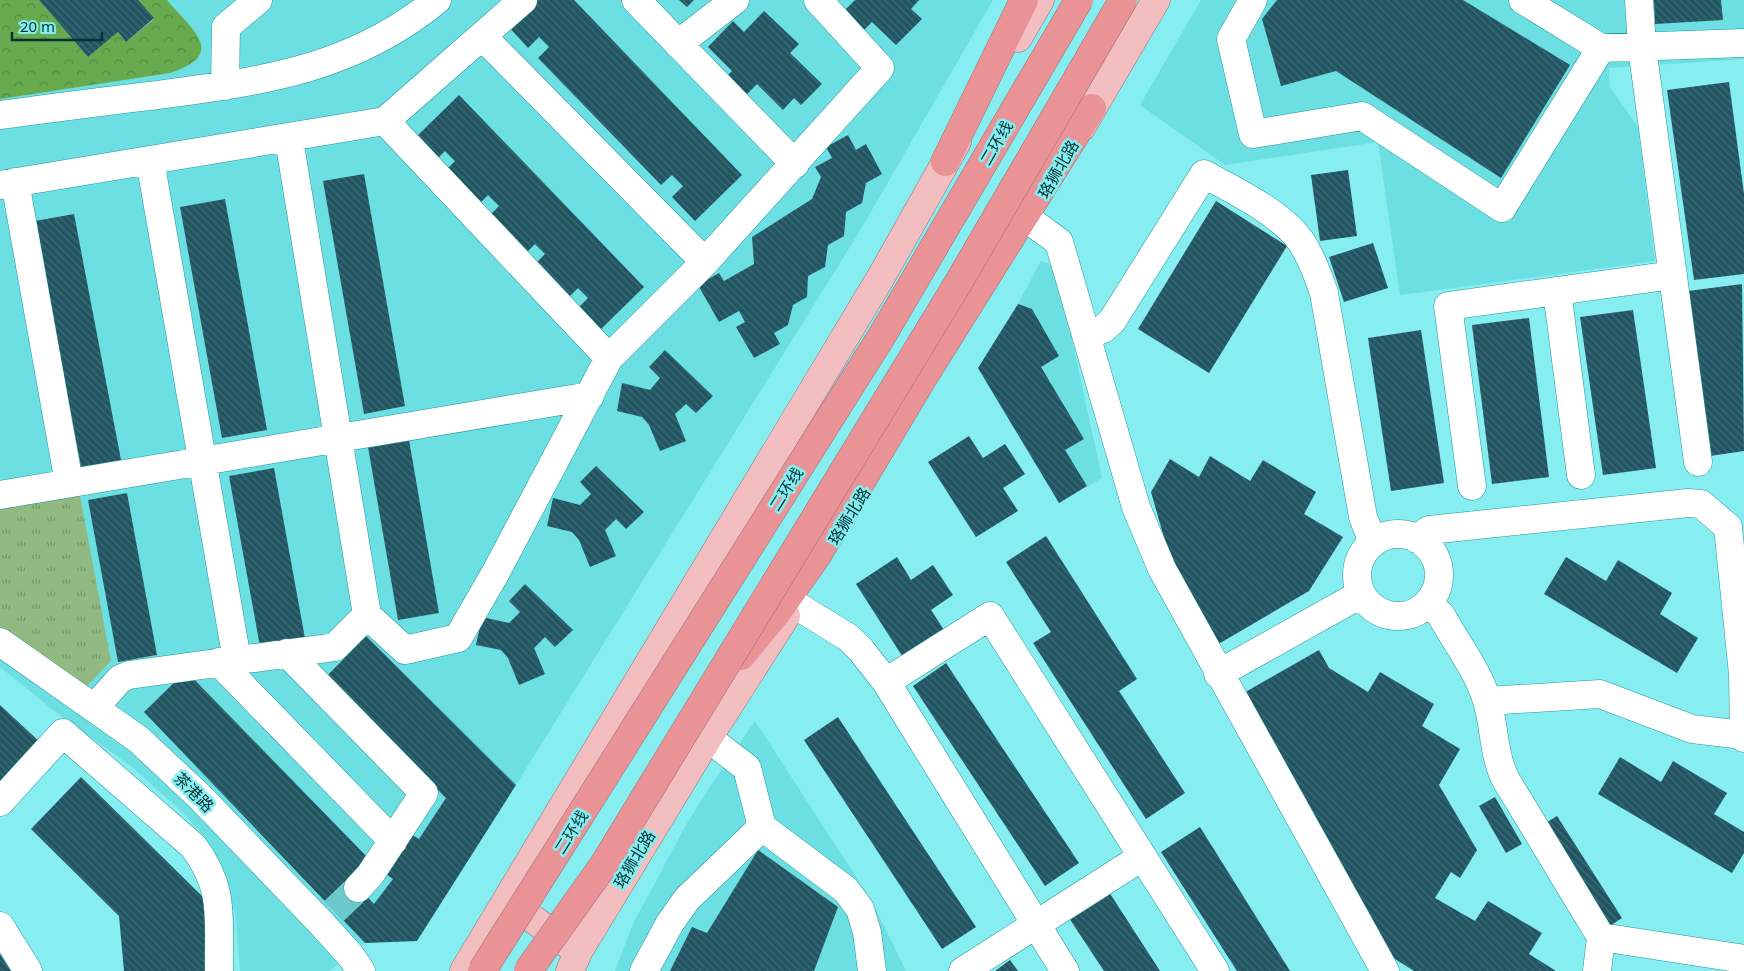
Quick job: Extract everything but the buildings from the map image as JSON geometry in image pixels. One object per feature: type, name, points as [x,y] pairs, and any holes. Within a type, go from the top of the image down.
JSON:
[{"type":"highway","points":[[945,162],[1024,0]]},
{"type":"highway","name":"二环线","points":[[467,970],[883,334],[1079,0]]},
{"type":"highway","points":[[528,971],[603,866],[952,293],[1123,0]]},
{"type":"highway","points":[[702,703],[778,610],[816,557],[924,376],[1092,108]]},
{"type":"main road","points":[[467,970],[876,286],[945,162],[1040,0]]},
{"type":"main road","name":"珞狮北路","points":[[508,901],[574,961],[708,738],[794,604],[1029,220],[1156,0]]},
{"type":"street","points":[[225,86],[226,27],[258,0]]},
{"type":"street","points":[[0,115],[268,80],[311,68],[348,54],[384,36],[437,0]]},
{"type":"street","points":[[69,483],[7,183],[289,139],[385,121],[523,0]]},
{"type":"street","points":[[636,0],[796,164]]},
{"type":"street","points":[[678,44],[735,0]]},
{"type":"street","points":[[289,139],[367,615],[405,650],[458,638],[496,572],[609,358],[706,262],[796,164],[880,68],[818,0]]},
{"type":"street","points":[[1253,0],[1231,39],[1253,134],[1362,116],[1502,208],[1601,48]]},
{"type":"street","points":[[1523,0],[1601,48],[1744,43]]},
{"type":"street","points":[[1639,0],[1642,47],[1698,462]]},
{"type":"street","points":[[483,37],[706,262]]},
{"type":"street","points":[[385,121],[609,358]]},
{"type":"street","points":[[150,160],[204,460],[228,661],[393,841]]},
{"type":"street","points":[[1088,335],[1103,329],[1112,321],[1204,174],[1275,216],[1300,240],[1317,273],[1324,293],[1363,517],[1373,543]]},
{"type":"street","points":[[1029,220],[1060,242],[1136,507],[1173,593],[1384,971]]},
{"type":"street","points":[[1472,486],[1448,306],[1673,275]]},
{"type":"street","points":[[1557,291],[1581,476]]},
{"type":"street","points":[[0,495],[590,396]]},
{"type":"street","points":[[1417,539],[1429,530],[1688,503],[1701,504],[1736,527],[1744,737],[1692,729],[1600,694],[1487,701]]},
{"type":"street","points":[[1392,534],[1405,534],[1417,539],[1428,547],[1435,558],[1439,571],[1437,586],[1432,598],[1422,609],[1409,615],[1395,616],[1382,613],[1370,606],[1361,594],[1357,582],[1357,569],[1361,556],[1379,538],[1392,534]]},
{"type":"street","points":[[1218,674],[1361,594]]},
{"type":"street","points":[[794,604],[848,638],[861,650],[886,682],[1065,971]]},
{"type":"street","points":[[1427,604],[1440,614],[1445,622],[1487,701],[1496,756],[1503,775],[1601,937],[1597,971]]},
{"type":"street","points":[[95,707],[120,679],[129,675],[335,647],[367,615]]},
{"type":"street","points":[[886,682],[990,616],[1214,971]]},
{"type":"street","name":"茶港路","points":[[0,642],[138,739],[328,918],[361,971]]},
{"type":"street","points":[[287,653],[424,793],[370,876],[358,888]]},
{"type":"street","points":[[0,802],[64,732],[193,846],[205,862],[217,893],[219,971]]},
{"type":"street","points":[[708,738],[748,768],[762,827],[846,890],[860,909],[867,932],[872,971]]},
{"type":"street","points":[[644,971],[670,922],[687,899],[762,827]]},
{"type":"street","points":[[963,971],[1142,858]]},
{"type":"street","points":[[0,926],[28,971]]},
{"type":"street","points":[[1601,937],[1744,959]]},
{"type":"shaded area","points":[[0,0],[993,0],[861,229],[516,785],[365,943],[329,971],[240,971],[236,921],[230,890],[218,861],[203,835],[180,810],[132,767],[57,713],[0,667]]},
{"type":"shaded area","points":[[1201,0],[1744,0],[1744,59],[1609,68],[1610,87],[1638,127],[1655,261],[1400,295],[1378,142],[1225,165],[1140,105]]},
{"type":"shaded area","points":[[1041,261],[1056,266],[1102,478],[1059,503],[978,368],[1018,304]]},
{"type":"shaded area","points":[[755,721],[871,900],[906,971],[615,971],[633,924],[686,825]]},
{"type":"green space","points":[[0,0],[39,0],[88,57],[118,32],[126,42],[154,19],[138,0],[167,0],[195,32],[200,41],[201,50],[198,58],[188,66],[170,73],[0,99]]},
{"type":"green space","points":[[79,490],[111,661],[84,689],[0,629],[0,503]]},
{"type":"tunnel","points":[[334,911],[358,888]]}]
